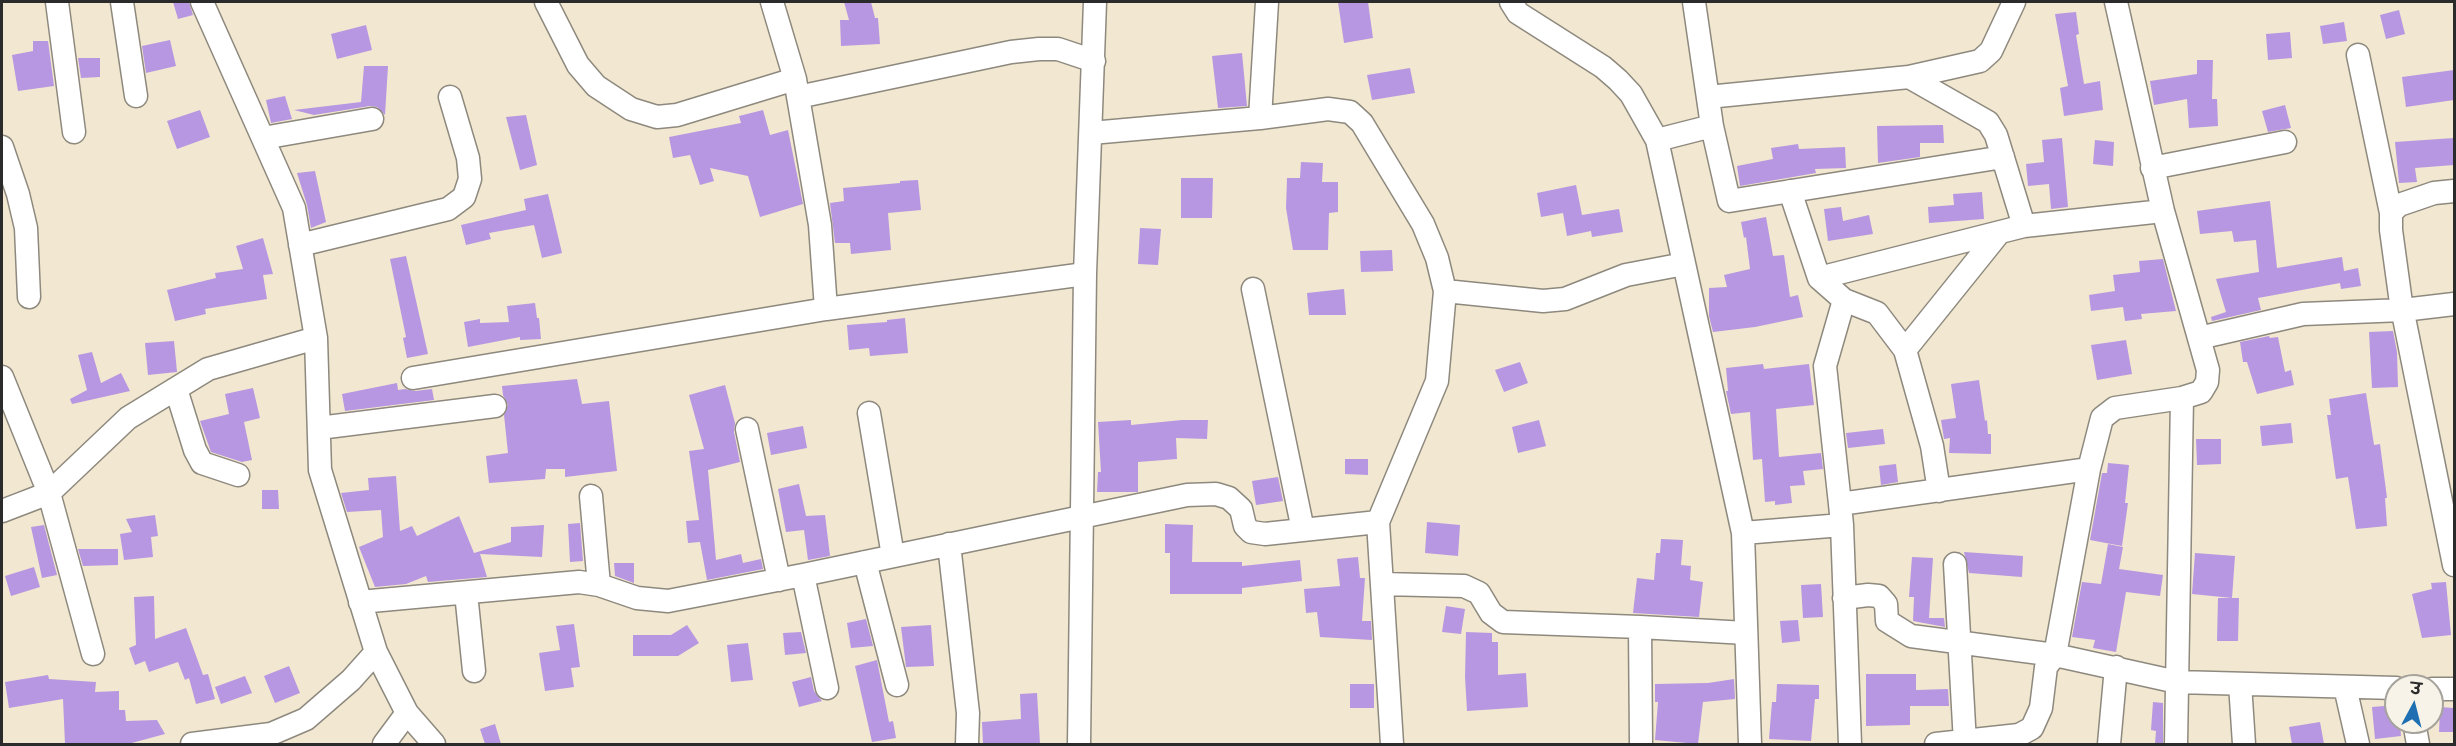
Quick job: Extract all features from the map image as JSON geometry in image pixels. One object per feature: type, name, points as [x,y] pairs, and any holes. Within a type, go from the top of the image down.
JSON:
[{"type":"street","points":[[57,2],[74,132]]},
{"type":"street","points":[[122,2],[136,96]]},
{"type":"street","points":[[202,2],[294,208],[316,338],[320,470],[360,602],[376,652],[407,713],[434,744]]},
{"type":"street","points":[[546,2],[578,65],[596,86],[631,110],[657,117],[677,115],[796,88],[1039,48],[1058,49],[1094,61]]},
{"type":"street","points":[[772,2],[796,88],[820,225],[826,309]]},
{"type":"street","points":[[1079,744],[1086,274],[1095,2]]},
{"type":"street","points":[[1260,118],[1267,2]]},
{"type":"street","points":[[1511,2],[1518,13],[1603,67],[1618,80],[1631,94],[1657,140],[1743,533],[1750,744]]},
{"type":"street","points":[[1694,2],[1712,126],[1729,201],[2003,157]]},
{"type":"street","points":[[1708,97],[1910,76],[1980,61],[1991,51],[2014,2]]},
{"type":"street","points":[[1936,744],[1965,743],[2019,735],[2032,728],[2041,708],[2046,667],[2055,655],[2090,469],[2102,418],[2115,408],[2182,398],[2201,392],[2207,382],[2208,370],[2152,168],[2116,2]]},
{"type":"street","points":[[2358,55],[2391,213],[2391,230],[2403,310],[2454,565]]},
{"type":"street","points":[[1910,76],[1989,122],[1996,135],[2024,226]]},
{"type":"street","points":[[300,245],[448,209],[464,197],[470,179],[468,158],[450,97]]},
{"type":"street","points":[[1091,133],[1260,118],[1328,109],[1350,112],[1362,123],[1424,224],[1437,258],[1445,291],[1437,381],[1378,522],[1392,744]]},
{"type":"street","points":[[263,138],[372,119]]},
{"type":"street","points":[[1657,140],[1712,126]]},
{"type":"street","points":[[2152,168],[2285,142]]},
{"type":"street","points":[[2,147],[18,194],[26,228],[29,297]]},
{"type":"street","points":[[1790,191],[1819,278],[1844,300],[1876,313],[1905,350],[1932,446],[1939,491]]},
{"type":"street","points":[[2391,213],[2399,205],[2409,200],[2454,191]]},
{"type":"street","points":[[1819,278],[2024,226],[2163,210]]},
{"type":"street","points":[[1905,350],[1999,233]]},
{"type":"street","points":[[1445,291],[1543,302],[1565,299],[1626,275],[1684,264]]},
{"type":"street","points":[[413,378],[826,309],[1086,274]]},
{"type":"street","points":[[1253,289],[1303,530]]},
{"type":"street","points":[[1844,300],[1825,366],[1841,515],[1850,744]]},
{"type":"street","points":[[2199,338],[2303,314],[2403,310],[2454,304]]},
{"type":"street","points":[[2,511],[49,493],[128,418],[208,369],[316,338]]},
{"type":"street","points":[[2,377],[49,493],[93,654]]},
{"type":"street","points":[[176,389],[195,450],[202,462],[238,475]]},
{"type":"street","points":[[2176,744],[2182,398]]},
{"type":"street","points":[[319,428],[495,406]]},
{"type":"street","points":[[869,413],[893,556]]},
{"type":"street","points":[[747,429],[779,580]]},
{"type":"street","points":[[1743,533],[1841,515],[1939,491],[2090,469]]},
{"type":"street","points":[[360,602],[579,582],[599,585],[637,598],[668,601],[1187,495],[1215,494],[1229,498],[1241,509],[1245,526],[1251,532],[1265,534],[1378,522]]},
{"type":"street","points":[[591,496],[599,585]]},
{"type":"street","points":[[949,544],[968,713],[967,744]]},
{"type":"street","points":[[865,562],[897,685]]},
{"type":"street","points":[[1955,564],[1965,743]]},
{"type":"street","points":[[803,575],[828,688]]},
{"type":"street","points":[[1383,584],[1464,586],[1479,593],[1491,613],[1503,622],[1746,633]]},
{"type":"street","points":[[466,593],[474,671]]},
{"type":"street","points":[[1844,598],[1879,596],[1886,604],[1887,621],[1911,636],[2055,655],[2177,682],[2384,688]]},
{"type":"street","points":[[1640,627],[1641,744]]},
{"type":"street","points":[[192,744],[271,734],[306,719],[351,680],[376,652]]},
{"type":"street","points":[[2109,744],[2116,667]]},
{"type":"street","points":[[2240,684],[2244,744]]},
{"type":"street","points":[[2346,687],[2358,744]]},
{"type":"street","points":[[384,744],[407,713]]},
{"type":"building","points":[[173,2],[189,2],[193,15],[178,19]]},
{"type":"building","points":[[844,2],[871,2],[875,18],[878,18],[880,44],[841,46],[840,20],[849,20]]},
{"type":"building","points":[[1338,2],[1368,2],[1373,38],[1344,43]]},
{"type":"building","points":[[2399,10],[2405,34],[2386,39],[2380,15]]},
{"type":"building","points":[[2076,12],[2079,34],[2076,35],[2084,84],[2100,81],[2103,110],[2064,116],[2060,88],[2068,86],[2055,14]]},
{"type":"building","points":[[2344,22],[2347,41],[2323,44],[2320,26]]},
{"type":"building","points":[[366,25],[372,50],[337,59],[331,34]]},
{"type":"building","points":[[2290,32],[2292,58],[2268,60],[2266,34]]},
{"type":"building","points":[[170,40],[176,66],[146,73],[142,46]]},
{"type":"building","points":[[33,41],[48,41],[54,86],[18,91],[12,55],[33,51]]},
{"type":"building","points":[[1242,53],[1247,106],[1218,108],[1212,56]]},
{"type":"building","points":[[78,58],[100,58],[100,77],[81,78]]},
{"type":"building","points":[[2197,60],[2213,60],[2212,99],[2217,99],[2218,126],[2189,128],[2187,99],[2154,105],[2150,81],[2197,74]]},
{"type":"building","points":[[364,66],[388,66],[385,115],[377,107],[370,106],[314,115],[294,110],[361,102]]},
{"type":"building","points":[[1410,68],[1415,93],[1372,100],[1367,75]]},
{"type":"building","points":[[2454,70],[2454,100],[2406,107],[2402,77]]},
{"type":"building","points":[[285,96],[292,119],[271,123],[266,100]]},
{"type":"building","points":[[2285,105],[2291,128],[2268,132],[2262,111]]},
{"type":"building","points":[[200,110],[210,137],[177,149],[167,121]]},
{"type":"building","points":[[763,110],[770,135],[788,130],[803,204],[760,217],[748,176],[710,168],[714,181],[700,185],[690,155],[673,158],[669,137],[741,123],[739,116]]},
{"type":"building","points":[[526,115],[537,165],[520,170],[506,117]]},
{"type":"building","points":[[1943,125],[1944,143],[1920,143],[1920,157],[1878,163],[1877,126]]},
{"type":"building","points":[[2062,138],[2068,207],[2051,209],[2049,184],[2028,186],[2026,164],[2044,162],[2042,140]]},
{"type":"building","points":[[2454,138],[2454,165],[2415,168],[2417,182],[2399,183],[2395,142]]},
{"type":"building","points":[[2095,140],[2114,142],[2113,166],[2093,164]]},
{"type":"building","points":[[1798,144],[1799,149],[1845,147],[1846,168],[1815,169],[1816,173],[1740,186],[1737,166],[1773,159],[1771,148]]},
{"type":"building","points":[[1301,162],[1323,163],[1322,182],[1338,182],[1338,212],[1329,213],[1328,250],[1293,250],[1286,208],[1287,178],[1300,178]]},
{"type":"building","points":[[315,171],[326,222],[311,228],[297,173]]},
{"type":"building","points":[[1181,178],[1213,178],[1212,218],[1181,218]]},
{"type":"building","points":[[918,180],[921,210],[888,213],[891,250],[851,254],[850,243],[835,243],[830,203],[844,201],[843,188]]},
{"type":"building","points":[[1576,185],[1582,215],[1619,209],[1623,232],[1592,237],[1591,231],[1567,236],[1563,213],[1541,217],[1537,193]]},
{"type":"building","points":[[1982,192],[1984,219],[1929,223],[1928,207],[1954,205],[1953,194]]},
{"type":"building","points":[[548,194],[562,253],[542,258],[534,225],[489,233],[491,239],[466,245],[461,225],[526,210],[524,199]]},
{"type":"building","points":[[2270,201],[2277,268],[2342,257],[2344,271],[2358,268],[2361,286],[2341,289],[2340,283],[2258,298],[2261,310],[2212,321],[2211,317],[2226,312],[2216,279],[2259,272],[2256,240],[2234,242],[2232,231],[2200,234],[2197,211]]},
{"type":"building","points":[[1841,207],[1843,221],[1869,215],[1873,234],[1828,241],[1824,209]]},
{"type":"building","points":[[1766,217],[1773,256],[1784,255],[1790,297],[1798,295],[1803,317],[1755,327],[1713,332],[1709,316],[1709,288],[1727,287],[1724,275],[1750,269],[1746,237],[1744,238],[1741,222]]},
{"type":"building","points":[[1140,228],[1161,229],[1158,265],[1138,264]]},
{"type":"building","points":[[263,238],[273,274],[263,275],[267,299],[205,309],[206,314],[175,321],[167,290],[216,278],[215,273],[243,269],[236,246]]},
{"type":"building","points":[[1392,250],[1393,271],[1361,272],[1360,251]]},
{"type":"building","points":[[406,256],[428,354],[407,358],[403,338],[406,337],[390,259]]},
{"type":"building","points":[[2163,259],[2176,311],[2141,314],[2142,319],[2125,321],[2123,307],[2091,311],[2089,295],[2115,291],[2113,275],[2140,272],[2139,261]]},
{"type":"building","points":[[1344,289],[1346,315],[1309,315],[1307,293]]},
{"type":"building","points":[[535,303],[541,339],[520,340],[520,337],[468,347],[464,322],[480,319],[480,323],[509,322],[507,306]]},
{"type":"building","points":[[905,318],[908,353],[870,356],[869,348],[849,350],[847,325],[887,322],[887,320]]},
{"type":"building","points":[[2393,331],[2397,352],[2398,387],[2372,388],[2369,332]]},
{"type":"building","points":[[2269,336],[2270,338],[2278,337],[2285,372],[2291,370],[2294,385],[2257,394],[2247,362],[2243,362],[2240,342]]},
{"type":"building","points":[[2126,340],[2132,374],[2097,380],[2091,345]]},
{"type":"building","points":[[174,341],[177,372],[148,375],[145,343]]},
{"type":"building","points":[[92,352],[101,383],[121,373],[130,391],[72,404],[70,399],[87,390],[78,355]]},
{"type":"building","points":[[1520,362],[1528,383],[1504,392],[1495,370]]},
{"type":"building","points":[[1763,364],[1764,369],[1809,364],[1814,405],[1776,409],[1779,457],[1821,453],[1823,469],[1803,471],[1805,485],[1790,486],[1792,503],[1775,505],[1775,501],[1765,502],[1762,459],[1753,460],[1750,412],[1731,414],[1726,391],[1728,391],[1726,368]]},
{"type":"building","points":[[577,379],[582,404],[609,401],[617,471],[565,477],[565,469],[546,469],[545,479],[489,483],[486,456],[508,453],[504,415],[508,405],[502,386]]},
{"type":"building","points":[[1979,380],[1985,421],[1987,420],[1988,434],[1991,434],[1991,454],[1949,453],[1950,438],[1944,439],[1941,420],[1956,418],[1951,384]]},
{"type":"building","points":[[397,383],[398,390],[432,389],[434,400],[345,411],[342,394]]},
{"type":"building","points":[[725,385],[735,423],[734,432],[740,462],[708,470],[716,560],[741,554],[743,563],[761,559],[763,569],[707,580],[700,542],[688,543],[686,521],[699,520],[689,451],[704,449],[689,395]]},
{"type":"building","points":[[253,388],[260,418],[244,422],[252,460],[242,462],[211,452],[200,421],[229,414],[225,394]]},
{"type":"building","points":[[2366,393],[2374,445],[2380,444],[2387,498],[2385,498],[2387,526],[2356,529],[2348,477],[2336,479],[2327,415],[2331,415],[2329,399]]},
{"type":"building","points":[[1131,420],[1131,425],[1208,420],[1207,439],[1176,438],[1177,459],[1138,462],[1138,492],[1097,492],[1098,472],[1101,472],[1098,422]]},
{"type":"building","points":[[1539,420],[1546,446],[1518,453],[1512,427]]},
{"type":"building","points":[[2291,423],[2293,443],[2262,446],[2260,426]]},
{"type":"building","points":[[803,426],[807,448],[771,455],[767,433]]},
{"type":"building","points":[[1883,429],[1885,444],[1848,448],[1846,433]]},
{"type":"building","points":[[2196,439],[2221,439],[2221,464],[2197,465]]},
{"type":"building","points":[[1345,459],[1368,459],[1368,475],[1345,474]]},
{"type":"building","points":[[2108,463],[2129,465],[2125,503],[2128,503],[2122,546],[2090,540],[2102,473],[2107,473]]},
{"type":"building","points":[[1896,464],[1898,482],[1881,485],[1879,466]]},
{"type":"building","points":[[396,476],[400,531],[412,526],[417,536],[459,516],[474,553],[511,542],[511,527],[544,525],[542,557],[480,554],[487,577],[428,582],[426,576],[406,584],[375,587],[359,547],[383,537],[381,510],[347,512],[341,493],[369,490],[368,478]]},
{"type":"building","points":[[1278,477],[1283,501],[1256,505],[1252,481]]},
{"type":"building","points":[[799,484],[806,516],[825,515],[830,556],[808,560],[804,530],[786,532],[778,489]]},
{"type":"building","points":[[262,490],[278,490],[279,509],[262,509]]},
{"type":"building","points":[[155,515],[158,536],[151,537],[153,557],[124,560],[120,534],[132,532],[126,519]]},
{"type":"building","points":[[1427,522],[1460,525],[1458,556],[1425,553]]},
{"type":"building","points":[[580,523],[583,561],[570,562],[568,524]]},
{"type":"building","points":[[1165,524],[1193,525],[1192,562],[1242,562],[1242,566],[1300,560],[1302,581],[1242,588],[1242,594],[1170,594],[1170,553],[1165,553]]},
{"type":"building","points":[[44,525],[57,575],[42,578],[31,527]]},
{"type":"building","points":[[1661,539],[1683,540],[1681,565],[1691,566],[1690,580],[1703,582],[1699,617],[1633,613],[1637,578],[1654,580],[1656,553],[1660,553]]},
{"type":"building","points":[[2108,544],[2123,547],[2119,569],[2163,575],[2160,596],[2126,592],[2116,652],[2093,648],[2095,640],[2072,637],[2082,582],[2101,584]]},
{"type":"building","points":[[78,549],[118,549],[118,565],[83,566]]},
{"type":"building","points":[[1964,552],[2023,556],[2022,577],[1969,573]]},
{"type":"building","points":[[2195,553],[2235,556],[2232,598],[2192,594]]},
{"type":"building","points":[[1358,557],[1360,578],[1365,578],[1362,621],[1371,621],[1372,640],[1320,637],[1317,612],[1306,613],[1304,589],[1340,586],[1337,559]]},
{"type":"building","points":[[1912,557],[1933,558],[1929,618],[1944,618],[1945,627],[1913,621],[1914,597],[1909,597]]},
{"type":"building","points":[[614,563],[634,563],[634,583],[615,576]]},
{"type":"building","points":[[34,567],[40,587],[11,596],[5,576]]},
{"type":"building","points":[[2446,582],[2451,635],[2422,638],[2412,594],[2432,589],[2431,583]]},
{"type":"building","points":[[1821,584],[1823,617],[1803,618],[1801,585]]},
{"type":"building","points":[[154,596],[155,639],[186,628],[203,675],[208,674],[215,699],[196,704],[189,678],[185,680],[178,662],[149,672],[145,661],[135,665],[129,648],[136,645],[134,597]]},
{"type":"building","points":[[2218,598],[2239,598],[2238,641],[2217,641]]},
{"type":"building","points":[[1446,606],[1465,609],[1461,634],[1442,632]]},
{"type":"building","points":[[866,619],[873,646],[851,648],[847,623]]},
{"type":"building","points":[[1798,620],[1800,641],[1782,643],[1780,621]]},
{"type":"building","points":[[574,624],[580,667],[571,668],[574,687],[545,691],[539,653],[560,650],[556,626]]},
{"type":"building","points":[[687,625],[699,643],[678,656],[633,656],[633,635],[671,635]]},
{"type":"building","points":[[931,625],[934,666],[906,667],[901,627]]},
{"type":"building","points":[[801,632],[806,653],[785,655],[783,633]]},
{"type":"building","points":[[1466,632],[1492,633],[1492,642],[1498,642],[1498,675],[1526,673],[1528,707],[1467,711]]},
{"type":"building","points":[[748,643],[753,680],[731,682],[727,645]]},
{"type":"building","points":[[877,660],[889,722],[893,721],[896,738],[872,742],[855,666]]},
{"type":"building","points":[[289,666],[300,693],[275,703],[264,676]]},
{"type":"building","points":[[1866,674],[1916,674],[1916,690],[1948,689],[1949,706],[1910,706],[1910,725],[1866,726]]},
{"type":"building","points":[[48,675],[49,679],[96,682],[95,692],[119,691],[119,710],[125,710],[126,721],[157,720],[165,734],[128,744],[65,744],[63,699],[9,708],[5,682]]},
{"type":"building","points":[[245,676],[252,693],[221,704],[215,687]]},
{"type":"building","points":[[811,677],[814,691],[822,701],[799,707],[792,682]]},
{"type":"building","points":[[1734,679],[1735,699],[1703,702],[1698,744],[1655,740],[1658,702],[1655,702],[1655,684],[1708,683]]},
{"type":"building","points":[[1350,684],[1374,684],[1374,708],[1350,708]]},
{"type":"building","points":[[1777,684],[1819,685],[1819,699],[1815,699],[1811,741],[1769,739],[1772,702],[1776,702]]},
{"type":"building","points":[[1037,693],[1040,744],[983,744],[982,722],[1021,719],[1020,694]]},
{"type":"building","points":[[2153,702],[2163,703],[2163,744],[2155,744],[2156,731],[2151,730]]},
{"type":"building","points":[[2384,706],[2384,734],[2401,734],[2401,736],[2375,739],[2372,707]]},
{"type":"building","points":[[2444,707],[2454,708],[2454,732],[2444,732]]},
{"type":"building","points":[[2320,722],[2324,744],[2292,744],[2289,727]]},
{"type":"building","points":[[495,724],[501,744],[485,744],[480,729]]}]
